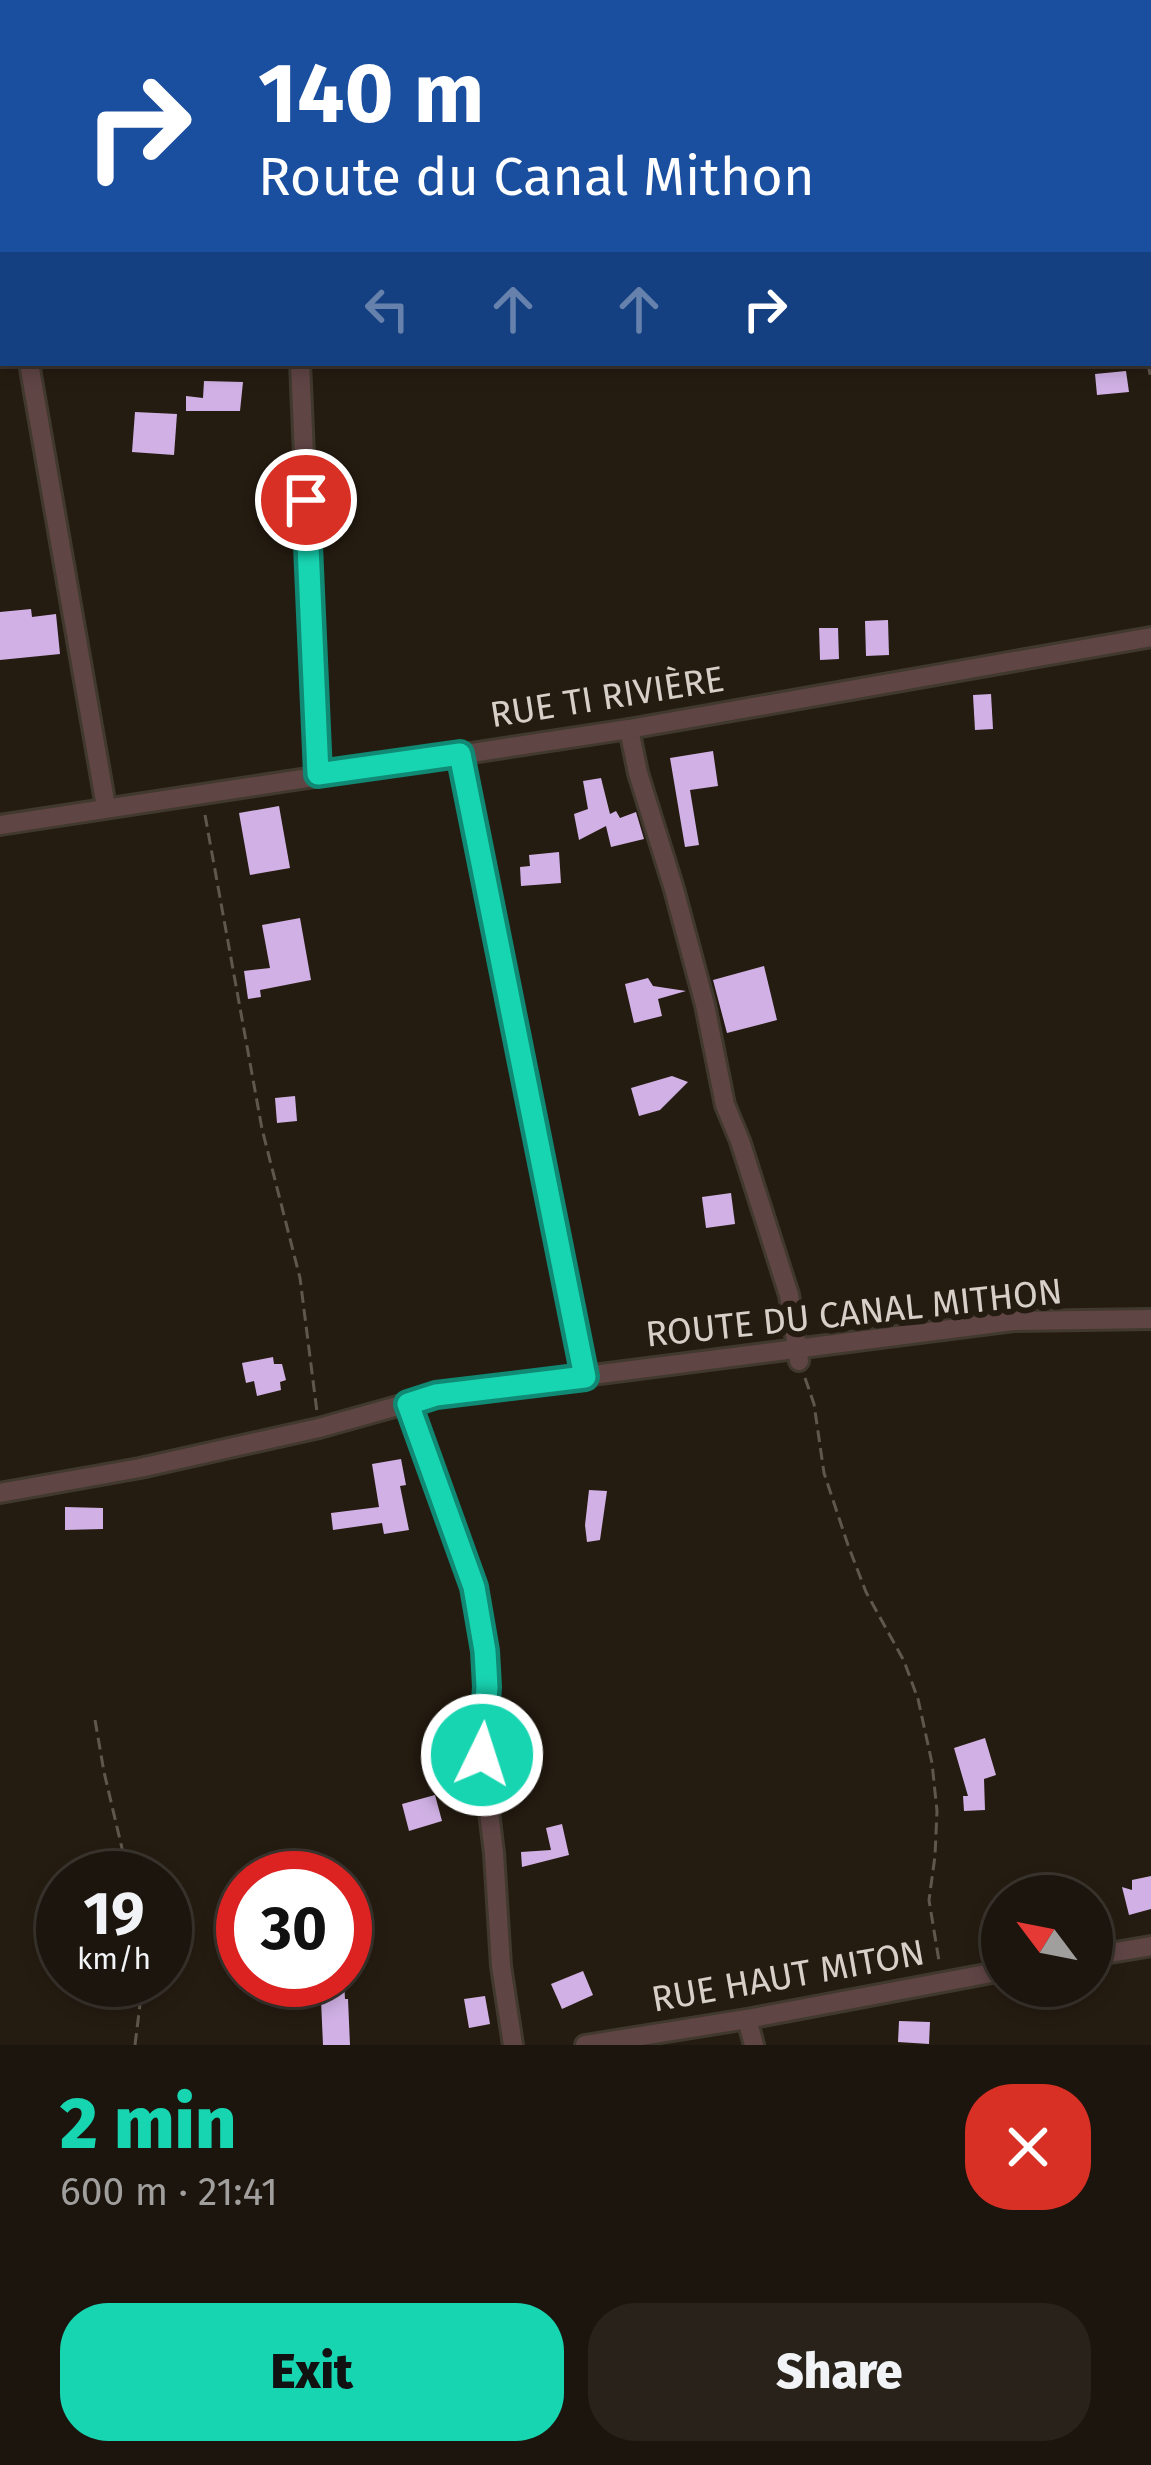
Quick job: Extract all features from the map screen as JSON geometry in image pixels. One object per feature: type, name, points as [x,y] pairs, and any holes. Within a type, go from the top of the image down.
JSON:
[{"type":"street","points":[[29,366],[106,807]]},
{"type":"street","points":[[300,366],[318,774]]},
{"type":"street","name":"RUE TI RIVIÈRE","points":[[0,824],[628,729],[1151,637]]},
{"type":"street","points":[[628,729],[705,1005],[725,1105],[778,1254],[799,1356]]},
{"type":"street","points":[[460,754],[585,1377]]},
{"type":"street","name":"ROUTE DU CANAL MITHON","points":[[0,1492],[140,1468],[319,1428],[436,1395],[799,1356],[1013,1321],[1151,1318]]},
{"type":"street","points":[[408,1404],[467,1564],[485,1651],[482,1755],[513,2045]]},
{"type":"street","points":[[1113,1952],[1151,1946]]},
{"type":"street","name":"RUE HAUT MITON","points":[[585,2045],[747,2020],[981,1974]]},
{"type":"street","points":[[747,2020],[754,2045]]},
{"type":"path","points":[[202,795],[262,1130],[300,1278],[319,1428]]},
{"type":"path","points":[[799,1356],[814,1404],[824,1473],[848,1545],[918,1699],[937,1810],[929,1900],[940,1981]]},
{"type":"path","points":[[95,1720],[123,1851]]},
{"type":"path","points":[[135,2045],[140,2007]]},
{"type":"building","points":[[1126,371],[1129,392],[1097,395],[1095,374]]},
{"type":"building","points":[[204,381],[243,382],[240,411],[186,411],[186,396],[203,398]]},
{"type":"building","points":[[135,412],[177,414],[174,455],[132,452]]},
{"type":"building","points":[[31,609],[32,617],[56,614],[60,654],[0,660],[0,612]]},
{"type":"building","points":[[888,620],[889,655],[866,656],[865,621]]},
{"type":"building","points":[[819,628],[838,628],[839,659],[820,660]]},
{"type":"building","points":[[991,694],[993,729],[975,730],[973,695]]},
{"type":"building","points":[[713,751],[718,786],[690,790],[699,845],[685,847],[670,758]]},
{"type":"building","points":[[601,778],[610,814],[616,811],[620,818],[636,812],[644,839],[611,847],[606,826],[579,840],[574,814],[588,809],[583,781]]},
{"type":"building","points":[[279,806],[290,868],[250,875],[239,813]]},
{"type":"building","points":[[559,852],[561,883],[521,886],[520,867],[530,866],[529,855]]},
{"type":"building","points":[[300,918],[311,980],[260,990],[261,997],[248,999],[244,971],[270,968],[262,925]]},
{"type":"building","points":[[764,966],[777,1020],[727,1033],[713,980]]},
{"type":"building","points":[[648,978],[653,986],[686,991],[658,999],[662,1016],[634,1023],[625,984]]},
{"type":"building","points":[[672,1076],[688,1082],[660,1110],[639,1116],[631,1088]]},
{"type":"building","points":[[295,1096],[297,1121],[277,1123],[275,1098]]},
{"type":"building","points":[[731,1193],[735,1224],[706,1228],[702,1197]]},
{"type":"building","points":[[273,1357],[274,1364],[282,1364],[286,1380],[280,1382],[281,1390],[257,1396],[254,1381],[246,1383],[242,1363]]},
{"type":"building","points":[[401,1459],[406,1485],[400,1486],[409,1530],[384,1534],[382,1523],[333,1530],[331,1513],[379,1507],[372,1464]]},
{"type":"building","points":[[589,1490],[607,1491],[600,1540],[587,1542],[585,1525]]},
{"type":"building","points":[[65,1507],[103,1508],[103,1529],[65,1530]]},
{"type":"building","points":[[985,1738],[996,1775],[984,1779],[985,1810],[964,1811],[963,1796],[968,1796],[954,1748]]},
{"type":"building","points":[[435,1795],[442,1821],[409,1831],[402,1804]]},
{"type":"building","points":[[562,1824],[569,1855],[522,1867],[521,1852],[551,1850],[546,1828]]},
{"type":"building","points":[[1151,1876],[1151,1909],[1129,1915],[1122,1887],[1132,1890],[1132,1880]]},
{"type":"building","points":[[583,1971],[593,1995],[562,2009],[551,1984]]},
{"type":"building","points":[[485,1996],[490,2024],[469,2028],[464,1999]]},
{"type":"building","points":[[321,2007],[348,2007],[350,2045],[323,2045]]},
{"type":"building","points":[[899,2021],[930,2022],[929,2044],[898,2042]]},
{"type":"route","points":[[306,500],[318,774],[460,754],[585,1377],[436,1395],[408,1404],[474,1587],[487,1687],[482,1755]]}]
